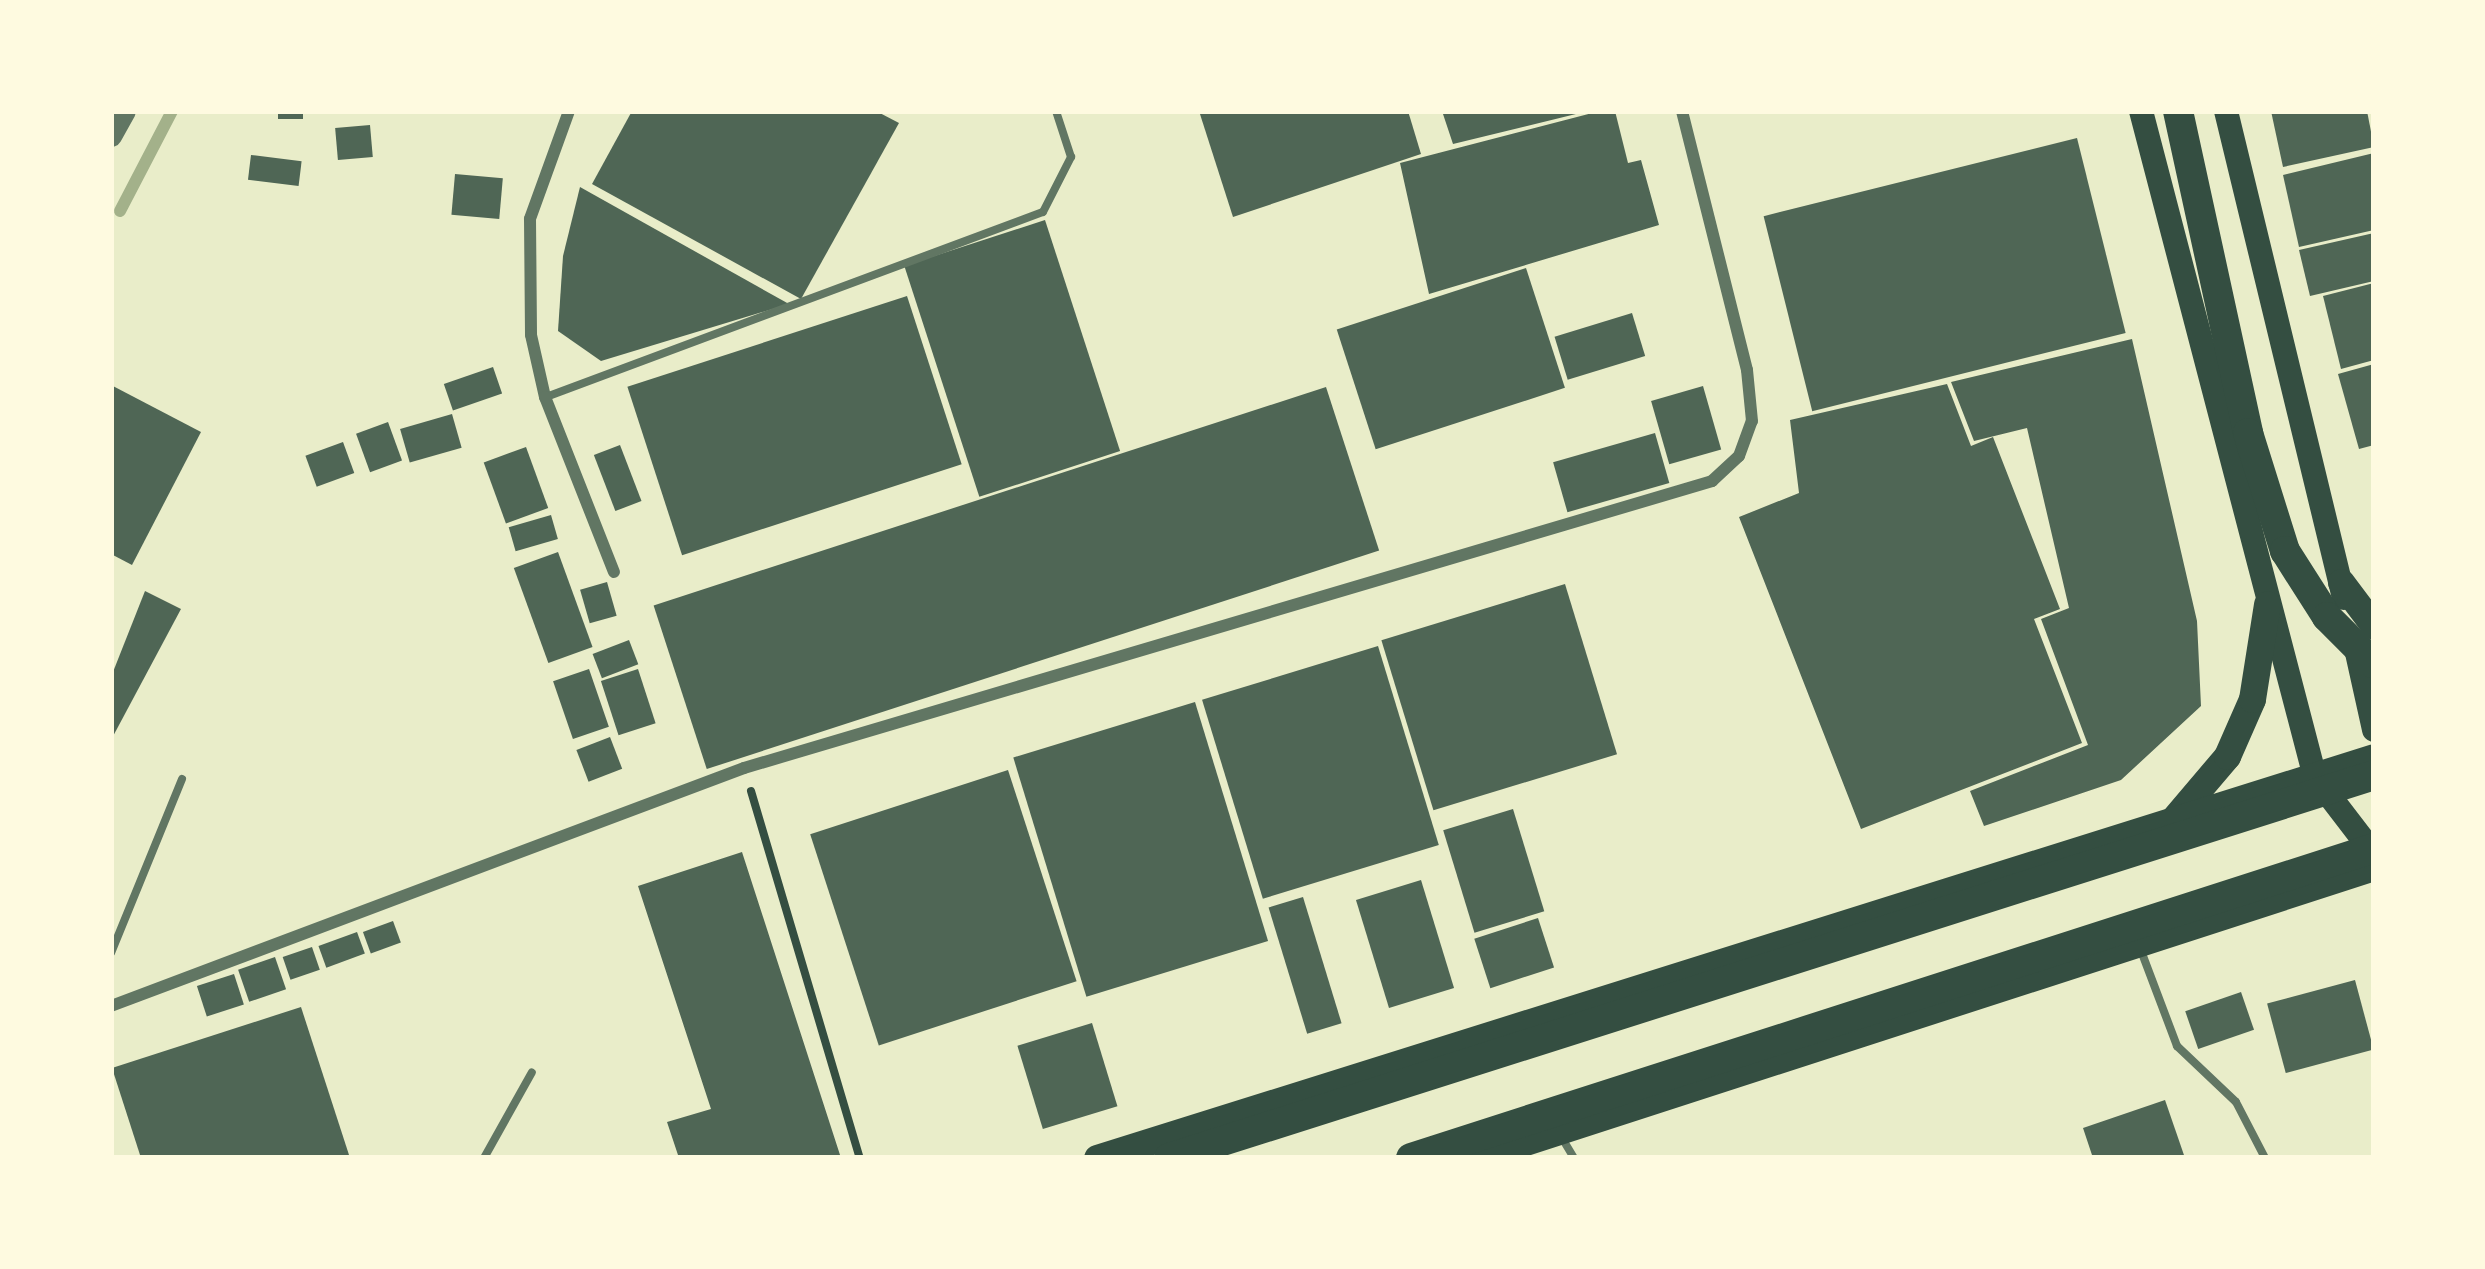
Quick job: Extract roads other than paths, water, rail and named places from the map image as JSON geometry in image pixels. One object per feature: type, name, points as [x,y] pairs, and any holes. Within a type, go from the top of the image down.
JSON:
[{"type":"highway","points":[[2178,111],[2248,433],[2285,551],[2327,617],[2374,664]]},
{"type":"highway","points":[[1168,1158],[2374,776]]},
{"type":"highway","points":[[1411,1158],[2374,851]]},
{"type":"main road","points":[[2141,111],[2266,604],[2315,777],[2374,851]]},
{"type":"main road","points":[[2226,111],[2374,730]]},
{"type":"main road","points":[[2341,582],[2374,626]]},
{"type":"main road","points":[[2171,822],[2227,756],[2244,718],[2266,604]]},
{"type":"main road","points":[[1096,1158],[2374,757]]},
{"type":"main road","points":[[1476,1158],[2374,867]]},
{"type":"street","points":[[111,136],[124,111]]},
{"type":"street","points":[[569,111],[530,219],[531,335],[545,397],[614,572]]},
{"type":"street","points":[[111,1006],[744,768],[1712,481],[1739,456],[1752,421],[1747,370],[1682,111]]},
{"type":"lane","points":[[545,397],[1042,212],[1071,157],[1056,111]]},
{"type":"lane","points":[[111,953],[182,778]]},
{"type":"lane","points":[[2138,943],[2177,1046],[2236,1102],[2265,1158]]},
{"type":"lane","points":[[484,1158],[532,1072]]},
{"type":"lane","points":[[1558,1131],[1574,1158]]},
{"type":"waterway","points":[[120,211],[172,111]]}]
